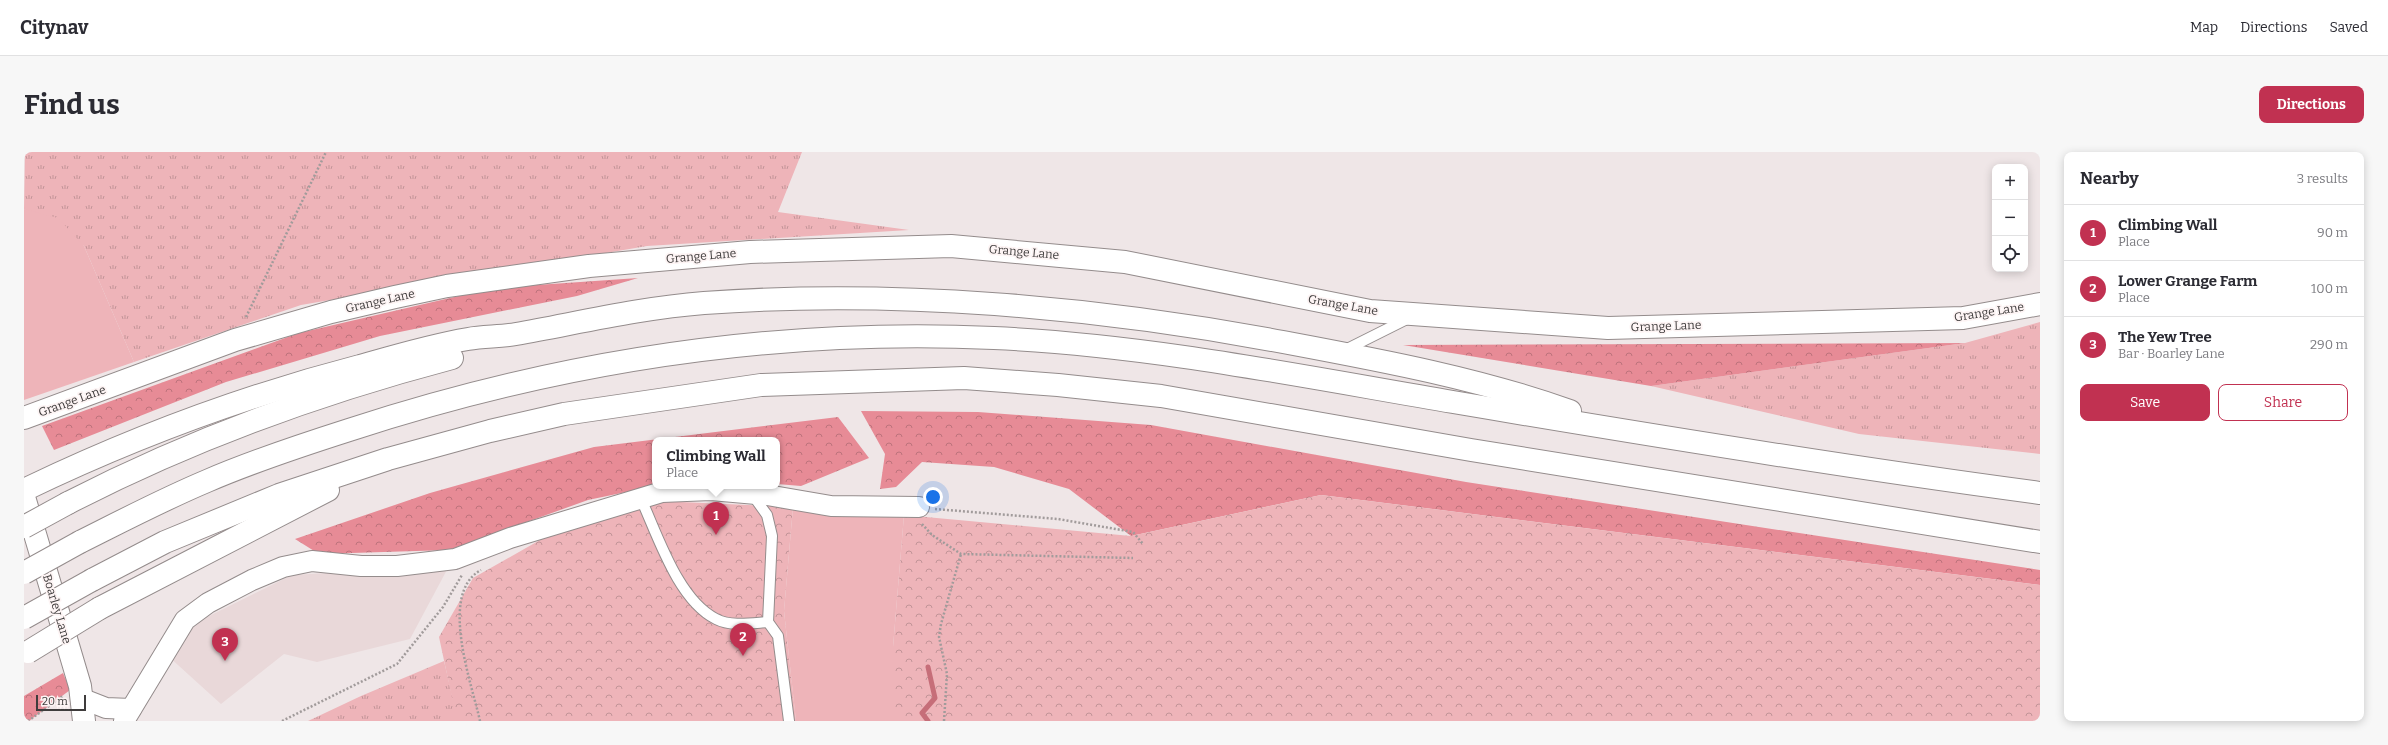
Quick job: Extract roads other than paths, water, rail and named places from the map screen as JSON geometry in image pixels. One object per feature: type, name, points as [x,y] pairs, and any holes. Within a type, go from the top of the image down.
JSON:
[{"type":"main road","name":"Grange Lane","points":[[24,418],[235,340],[331,312],[424,290],[589,266],[750,252],[951,246],[1125,262],[1370,311],[1608,328],[1963,318],[2040,304]]},
{"type":"main road","points":[[24,490],[59,473],[185,421],[284,387],[436,346],[470,339],[513,335],[579,321],[652,309],[704,304],[846,299],[1022,307],[1112,315],[1208,328],[1339,352],[1522,394],[1618,428]]},
{"type":"main road","points":[[24,528],[68,503],[174,452],[306,401],[382,376],[471,352],[513,335]]},
{"type":"main road","points":[[24,573],[80,542],[208,480],[314,441],[427,404],[563,371],[676,352],[760,344],[858,338],[989,338],[1080,344],[1209,360],[1499,410],[1618,428],[1866,470],[2040,493]]},
{"type":"main road","points":[[24,618],[165,542],[279,495],[388,459],[490,431],[564,414],[761,385],[964,378],[1058,384],[1161,396],[1487,452],[2040,542]]},
{"type":"main road","points":[[26,654],[100,608],[388,459]]},
{"type":"main road","name":"Boarley Lane","points":[[24,497],[82,693],[84,721]]},
{"type":"street","points":[[82,693],[106,708],[127,715],[185,620],[208,603],[252,580],[283,567],[312,561],[361,566],[382,566],[455,559],[510,538],[662,492],[711,490],[752,494],[831,506],[913,507]]},
{"type":"lane","points":[[1339,352],[1416,314]]},
{"type":"lane","points":[[752,494],[767,515],[772,536],[768,622],[778,636],[789,721]]},
{"type":"lane","points":[[640,499],[680,581],[696,604],[717,620],[736,623],[768,622]]},
{"type":"waterway","points":[[928,667],[935,698],[922,713],[928,721]]},
{"type":"place","name":"Climbing Wall","points":[[716,535]]},
{"type":"place","name":"Lower Grange Farm","points":[[743,656]]},
{"type":"place","name":"The Yew Tree","points":[[225,661]]}]
